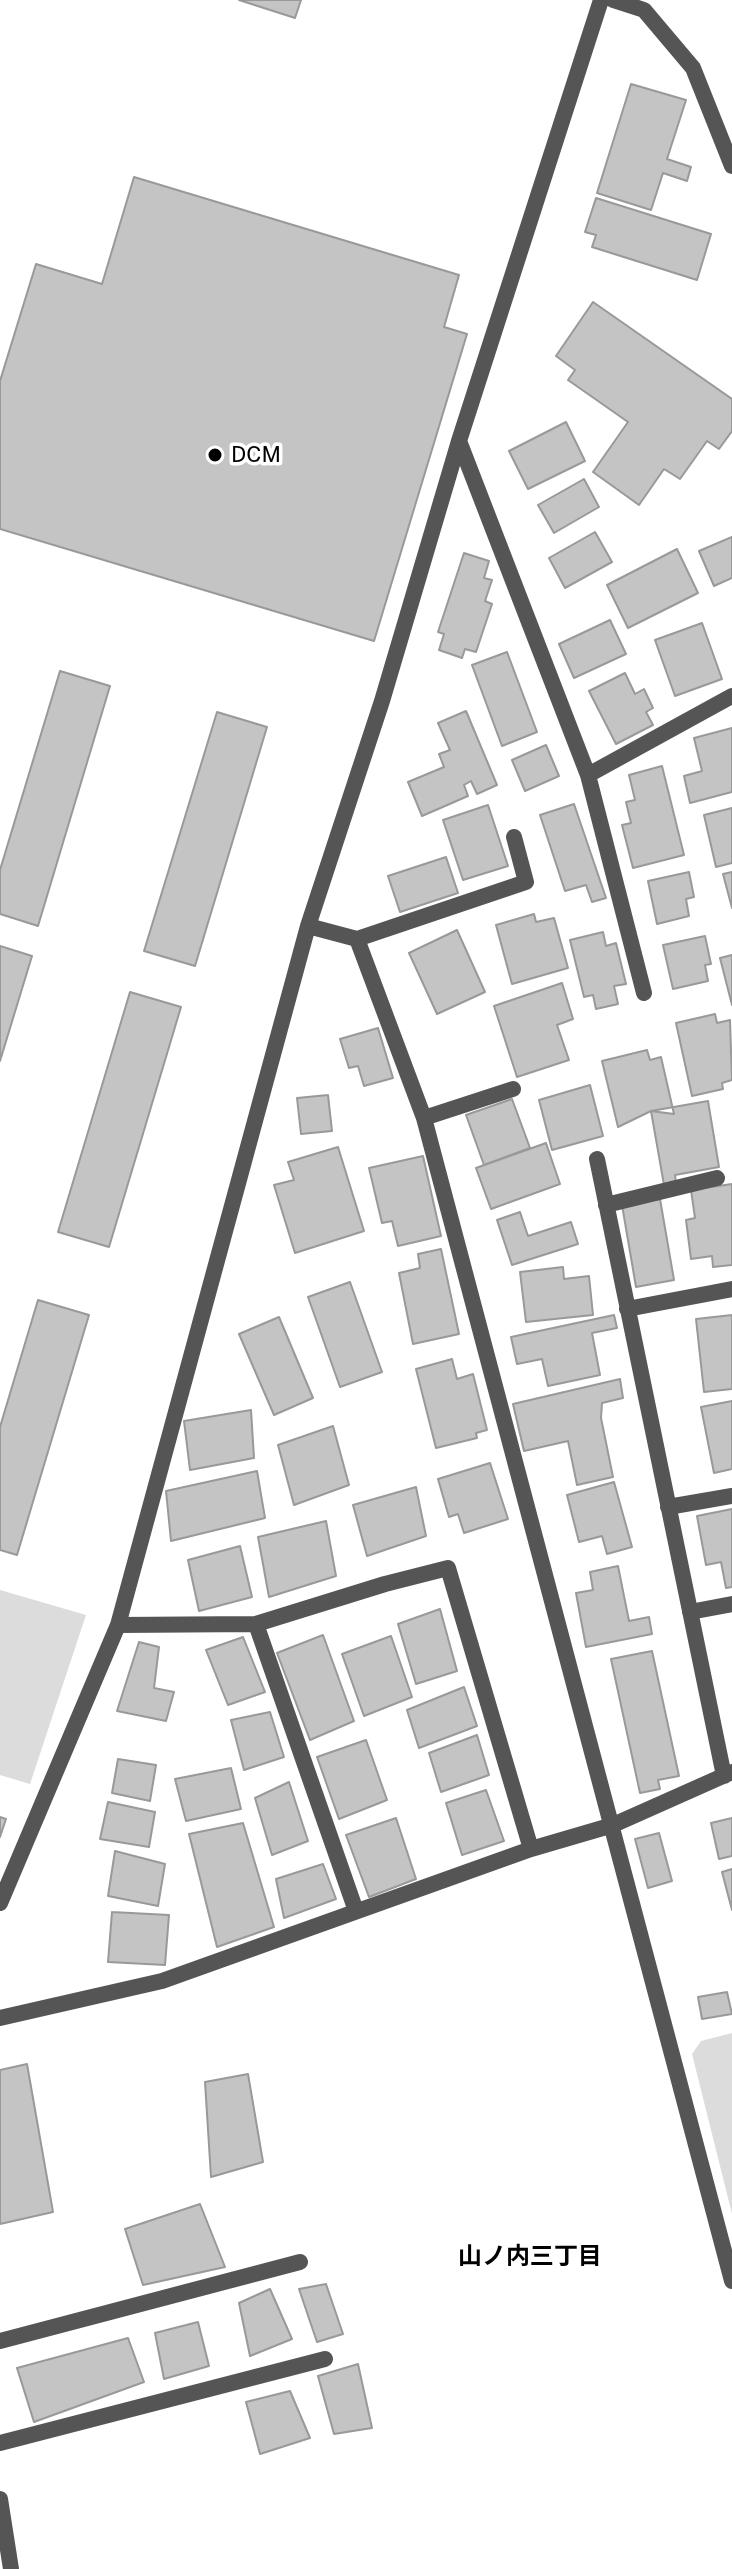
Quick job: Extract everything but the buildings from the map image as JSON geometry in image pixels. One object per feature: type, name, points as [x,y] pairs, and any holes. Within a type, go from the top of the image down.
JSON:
[{"type":"street","points":[[0,1903],[118,1625],[308,926],[382,701],[459,441],[601,0]]},
{"type":"street","points":[[613,0],[644,10],[693,68],[732,166]]},
{"type":"street","points":[[459,441],[588,775],[644,993]]},
{"type":"street","points":[[588,775],[732,696]]},
{"type":"street","points":[[308,926],[357,939],[526,882],[514,837]]},
{"type":"street","points":[[357,939],[424,1118],[732,2281]]},
{"type":"street","points":[[424,1118],[513,1089]]},
{"type":"street","points":[[0,2018],[162,1981],[531,1849],[613,1825],[728,1774],[690,1612],[597,1159]]},
{"type":"street","points":[[606,1205],[717,1178]]},
{"type":"street","points":[[627,1309],[732,1289]]},
{"type":"street","points":[[668,1507],[732,1496]]},
{"type":"street","points":[[118,1625],[256,1624],[448,1568],[531,1849]]},
{"type":"street","points":[[690,1612],[732,1604]]},
{"type":"street","points":[[256,1624],[356,1911]]},
{"type":"street","points":[[0,2341],[300,2262]]},
{"type":"street","points":[[0,2443],[325,2359]]},
{"type":"street","points":[[0,2499],[11,2569]]},
{"type":"shaded area","points":[[0,1590],[86,1615],[30,1784],[0,1775]]},
{"type":"shaded area","points":[[732,2033],[732,2214],[692,2054],[701,2041]]},
{"type":"place","name":"DCM","points":[[215,455]]},
{"type":"district","name":"山ノ内三丁目","points":[[530,2257]]}]
